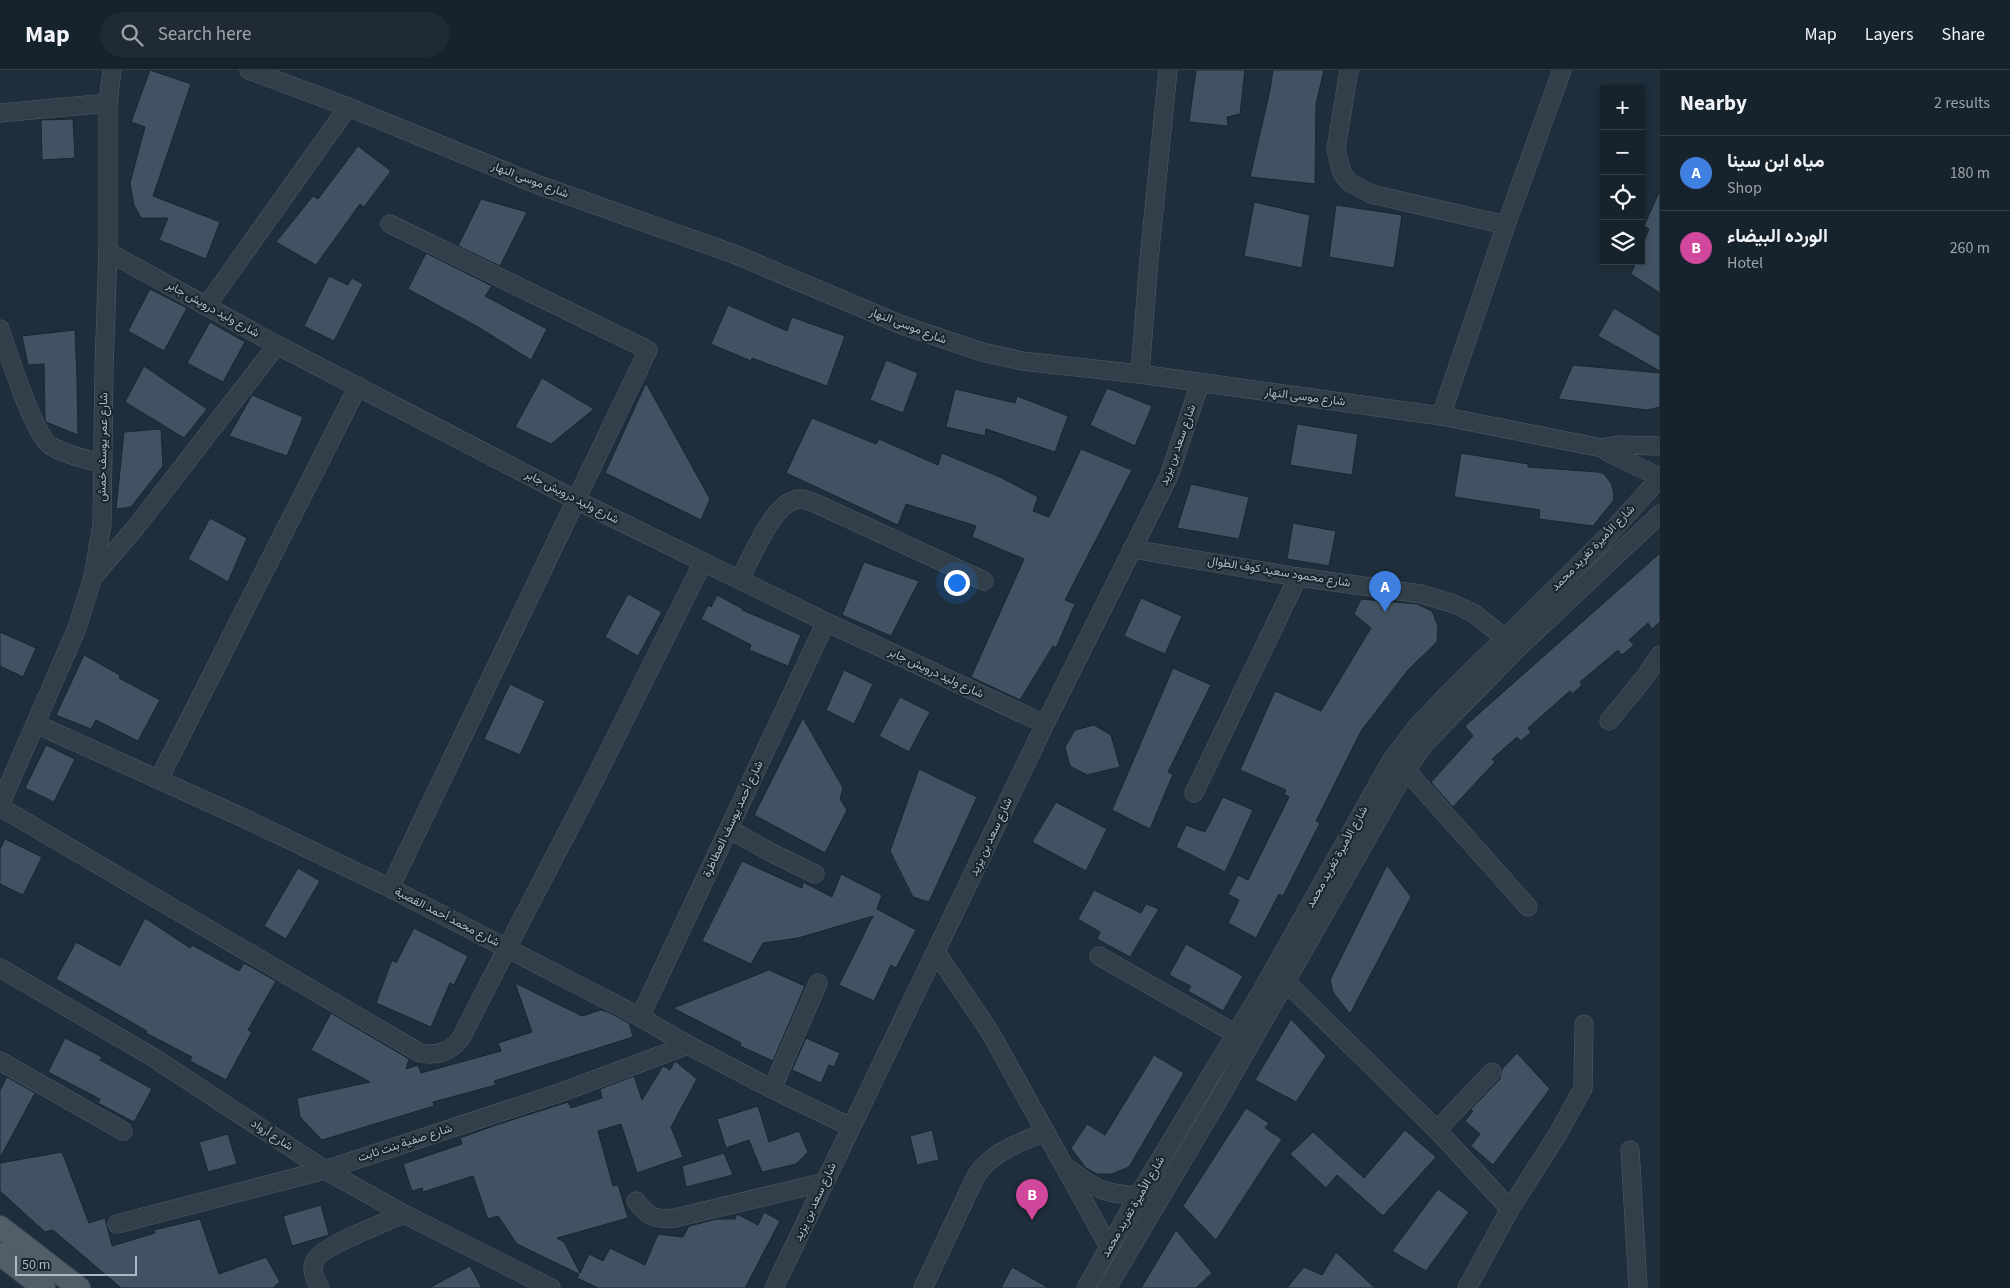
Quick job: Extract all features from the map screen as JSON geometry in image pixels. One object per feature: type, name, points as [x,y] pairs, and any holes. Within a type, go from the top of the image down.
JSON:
[{"type":"main road","points":[[0,1227],[80,1288]]},
{"type":"main road","points":[[0,1254],[44,1288]]},
{"type":"street","name":"شارع عمر يوسف خمش","points":[[0,806],[77,628],[93,577],[102,524],[108,252],[108,102],[112,70]]},
{"type":"street","name":"شارع موسى النهار","points":[[249,70],[348,107],[536,184],[734,254],[902,325],[982,352],[1022,361],[1140,374],[1441,416],[1602,448],[1658,479]]},
{"type":"street","points":[[1140,374],[1150,249],[1168,70]]},
{"type":"street","points":[[1349,70],[1336,149],[1342,173],[1350,182],[1370,194],[1506,225]]},
{"type":"street","points":[[1441,416],[1506,225],[1562,70]]},
{"type":"street","points":[[0,113],[108,102]]},
{"type":"street","points":[[207,305],[348,107]]},
{"type":"street","points":[[390,224],[648,350],[390,888]]},
{"type":"street","name":"شارع وليد درويش جابر","points":[[108,252],[277,345],[576,500],[826,622],[1045,724]]},
{"type":"street","points":[[0,329],[43,440],[61,451],[102,464]]},
{"type":"street","points":[[93,577],[136,527],[277,345]]},
{"type":"street","name":"شارع سعد بن يزيد","points":[[774,1288],[1045,724],[1169,476],[1200,383]]},
{"type":"street","points":[[159,779],[358,386]]},
{"type":"street","name":"شارع موسى النهار","points":[[1602,448],[1618,445],[1660,446]]},
{"type":"street","points":[[1658,479],[1655,462],[1660,451]]},
{"type":"street","name":"شارع الأميرة تغريد محمد","points":[[1086,1288],[1138,1196],[1236,1034],[1391,761],[1420,723],[1602,542],[1658,479]]},
{"type":"street","points":[[740,579],[780,509],[792,500],[798,499],[815,503],[984,581]]},
{"type":"street","name":"شارع الأميرة تغريد محمد","points":[[1107,1288],[1214,1108],[1406,770],[1426,742],[1519,647],[1660,514]]},
{"type":"street","name":"شارع محمود سعيد كوف الطوال","points":[[1132,549],[1298,577],[1421,594],[1446,601],[1473,613],[1504,638]]},
{"type":"street","points":[[0,806],[420,1053],[442,1053],[454,1047],[461,1038],[596,778],[703,562]]},
{"type":"street","points":[[1194,793],[1298,577]]},
{"type":"street","name":"شارع أحمد يوسف العطاطرة","points":[[640,1017],[826,622]]},
{"type":"street","points":[[1609,721],[1645,677],[1660,655]]},
{"type":"street","name":"شارع محمد أحمد القصبة","points":[[36,724],[159,779],[390,888],[640,1017],[688,1045],[772,1089],[851,1127]]},
{"type":"street","points":[[1406,770],[1528,907]]},
{"type":"street","points":[[729,829],[815,874]]},
{"type":"street","points":[[936,952],[990,1032],[1109,1247]]},
{"type":"street","points":[[1099,956],[1236,1034]]},
{"type":"street","name":"شارع أرواد","points":[[0,968],[151,1056],[325,1170],[404,1214],[551,1288]]},
{"type":"street","points":[[1286,982],[1437,1130],[1510,1209]]},
{"type":"street","points":[[772,1089],[818,983]]},
{"type":"street","points":[[1466,1288],[1510,1209],[1583,1088],[1584,1024]]},
{"type":"street","name":"شارع صفية بنت ثابت","points":[[117,1224],[325,1170],[562,1092],[688,1045]]},
{"type":"street","points":[[0,1060],[123,1131]]},
{"type":"street","points":[[1437,1130],[1492,1072]]},
{"type":"street","points":[[923,1288],[983,1164],[994,1155],[1045,1132]]},
{"type":"street","points":[[1630,1150],[1638,1288]]},
{"type":"street","points":[[1063,1164],[1098,1190],[1138,1196]]},
{"type":"street","points":[[636,1201],[652,1217],[659,1220],[675,1218],[825,1182]]},
{"type":"street","points":[[320,1288],[313,1272],[314,1261],[318,1255],[334,1245],[404,1214]]},
{"type":"building","points":[[150,70],[191,84],[153,196],[220,222],[206,259],[159,240],[168,218],[141,218],[134,205],[130,183],[145,127],[131,122]]},
{"type":"building","points":[[1196,70],[1245,70],[1240,114],[1227,117],[1228,126],[1189,122]]},
{"type":"building","points":[[1273,70],[1324,70],[1316,104],[1315,184],[1250,177]]},
{"type":"building","points":[[73,119],[75,158],[42,160],[41,120]]},
{"type":"building","points":[[358,146],[391,171],[364,207],[360,204],[316,265],[276,242],[313,196],[318,199]]},
{"type":"building","points":[[1660,190],[1660,293],[1631,274],[1634,265],[1645,265],[1645,239],[1649,229],[1645,227]]},
{"type":"building","points":[[481,199],[527,212],[500,266],[458,246]]},
{"type":"building","points":[[1254,202],[1310,215],[1302,268],[1244,256]]},
{"type":"building","points":[[1336,205],[1402,215],[1394,268],[1329,257]]},
{"type":"building","points":[[426,253],[492,286],[485,296],[547,329],[531,360],[480,328],[408,289]]},
{"type":"building","points":[[329,276],[348,285],[352,278],[363,284],[334,341],[304,326]]},
{"type":"building","points":[[150,289],[187,308],[164,351],[128,331]]},
{"type":"building","points":[[728,305],[787,331],[792,317],[845,336],[827,386],[752,358],[751,361],[711,344]]},
{"type":"building","points":[[1614,308],[1660,336],[1660,371],[1598,336]]},
{"type":"building","points":[[210,322],[245,342],[223,382],[187,363]]},
{"type":"building","points":[[75,330],[78,435],[46,422],[44,364],[28,365],[22,336]]},
{"type":"building","points":[[886,360],[918,373],[903,413],[870,400]]},
{"type":"building","points":[[1573,365],[1660,373],[1660,407],[1647,410],[1558,399]]},
{"type":"building","points":[[144,366],[207,409],[184,438],[125,402]]},
{"type":"building","points":[[542,378],[594,409],[551,444],[515,427]]},
{"type":"building","points":[[646,383],[710,499],[701,520],[605,473]]},
{"type":"building","points":[[1107,388],[1152,406],[1135,446],[1090,425]]},
{"type":"building","points":[[955,389],[1015,403],[1017,396],[1068,416],[1055,452],[986,429],[985,436],[946,427]]},
{"type":"building","points":[[252,395],[303,417],[287,456],[229,436]]},
{"type":"building","points":[[812,418],[876,444],[879,439],[938,465],[942,453],[1002,478],[1038,497],[1033,511],[1049,517],[1081,449],[1132,470],[1065,600],[1075,604],[1056,648],[1053,646],[1020,700],[971,677],[1024,559],[972,537],[976,526],[906,504],[898,525],[786,473]]},
{"type":"building","points":[[1297,424],[1358,434],[1352,475],[1290,465]]},
{"type":"building","points":[[161,429],[163,466],[131,507],[116,509],[124,432]]},
{"type":"building","points":[[1461,453],[1528,464],[1528,467],[1598,472],[1604,474],[1611,483],[1614,494],[1613,501],[1593,526],[1539,519],[1540,510],[1454,497]]},
{"type":"building","points":[[1191,484],[1249,497],[1239,539],[1177,528]]},
{"type":"building","points":[[210,518],[247,538],[228,582],[188,559]]},
{"type":"building","points":[[1293,523],[1336,531],[1329,566],[1287,559]]},
{"type":"building","points":[[1660,553],[1660,622],[1652,629],[1648,623],[1629,640],[1634,645],[1622,655],[1618,650],[1580,682],[1582,685],[1572,694],[1570,691],[1528,728],[1531,732],[1521,741],[1517,737],[1492,759],[1495,762],[1453,807],[1431,782],[1473,736],[1465,726]]},
{"type":"building","points":[[864,562],[919,581],[891,636],[842,615]]},
{"type":"building","points":[[628,594],[662,612],[638,656],[605,637]]},
{"type":"building","points":[[717,595],[742,610],[801,635],[788,666],[749,650],[751,645],[701,619],[708,605],[711,607]]},
{"type":"building","points":[[1141,598],[1182,616],[1165,654],[1124,636]]},
{"type":"building","points":[[1361,599],[1417,604],[1432,611],[1438,626],[1437,642],[1408,670],[1361,731],[1316,821],[1320,823],[1283,896],[1279,894],[1256,938],[1228,923],[1239,900],[1228,894],[1238,875],[1248,880],[1289,797],[1284,794],[1286,790],[1240,770],[1275,691],[1321,711],[1371,628],[1354,614]]},
{"type":"building","points":[[0,632],[36,648],[23,677],[0,666]]},
{"type":"building","points":[[84,655],[120,675],[119,678],[160,700],[138,741],[96,720],[91,729],[56,715]]},
{"type":"building","points":[[1173,668],[1211,685],[1168,772],[1173,774],[1150,829],[1112,810]]},
{"type":"building","points":[[844,670],[873,684],[854,724],[826,710]]},
{"type":"building","points":[[510,684],[545,701],[520,755],[484,739]]},
{"type":"building","points":[[900,697],[930,712],[909,752],[879,736]]},
{"type":"building","points":[[803,718],[843,788],[840,799],[847,810],[825,853],[754,815]]},
{"type":"building","points":[[1094,725],[1111,735],[1120,767],[1087,775],[1070,766],[1065,747],[1075,730]]},
{"type":"building","points":[[46,745],[75,759],[54,802],[25,788]]},
{"type":"building","points":[[919,769],[977,797],[929,902],[913,897],[890,851]]},
{"type":"building","points":[[1223,797],[1253,810],[1225,872],[1176,847],[1186,825],[1205,832]]},
{"type":"building","points":[[1056,802],[1107,829],[1086,871],[1032,842]]},
{"type":"building","points":[[5,839],[42,857],[23,895],[0,884],[0,849]]},
{"type":"building","points":[[742,861],[802,888],[803,882],[832,897],[841,874],[882,895],[877,909],[916,930],[896,968],[891,965],[874,1001],[839,985],[873,916],[798,938],[763,943],[751,964],[702,941]]},
{"type":"building","points":[[1387,865],[1411,897],[1350,1014],[1333,992],[1330,980]]},
{"type":"building","points":[[298,868],[320,881],[286,939],[264,926]]},
{"type":"building","points":[[1094,890],[1141,913],[1146,904],[1159,909],[1130,957],[1097,939],[1100,932],[1078,919]]},
{"type":"building","points":[[145,918],[190,948],[192,945],[239,971],[244,963],[276,981],[248,1030],[252,1032],[226,1080],[190,1061],[192,1057],[146,1033],[147,1031],[56,979],[76,942],[120,966]]},
{"type":"building","points":[[414,928],[468,956],[454,985],[450,983],[431,1027],[376,1003],[392,960],[396,963]]},
{"type":"building","points":[[1186,944],[1243,976],[1223,1011],[1188,991],[1191,986],[1169,975]]},
{"type":"building","points":[[769,970],[805,986],[773,1061],[740,1046],[741,1043],[673,1008]]},
{"type":"building","points":[[515,983],[582,1016],[601,1010],[608,1012],[629,1023],[633,1037],[494,1081],[496,1085],[433,1102],[434,1106],[322,1140],[300,1117],[297,1098],[370,1082],[311,1050],[331,1013],[409,1059],[406,1069],[418,1065],[421,1073],[501,1051],[498,1043],[532,1032]]},
{"type":"building","points":[[1291,1019],[1326,1056],[1296,1102],[1255,1080]]},
{"type":"building","points":[[65,1038],[102,1057],[100,1060],[152,1089],[134,1122],[98,1103],[100,1099],[48,1072]]},
{"type":"building","points":[[806,1038],[840,1053],[834,1067],[829,1065],[821,1083],[792,1070]]},
{"type":"building","points":[[1517,1053],[1550,1089],[1493,1165],[1471,1146],[1480,1134],[1465,1121],[1473,1111],[1471,1109],[1500,1079],[1502,1069]]},
{"type":"building","points":[[1154,1055],[1184,1073],[1129,1167],[1112,1174],[1097,1174],[1086,1168],[1071,1148],[1087,1124],[1105,1135]]},
{"type":"building","points":[[675,1061],[697,1079],[671,1127],[683,1157],[637,1173],[621,1124],[598,1131],[613,1186],[618,1185],[628,1218],[557,1238],[564,1242],[580,1273],[589,1254],[603,1261],[610,1248],[645,1265],[658,1234],[683,1237],[689,1226],[717,1219],[735,1219],[737,1214],[758,1225],[764,1212],[780,1221],[745,1288],[598,1288],[577,1278],[579,1274],[517,1244],[498,1216],[488,1219],[473,1176],[423,1192],[422,1188],[412,1191],[403,1164],[462,1144],[460,1138],[496,1125],[568,1102],[571,1108],[602,1098],[600,1089],[634,1076],[642,1100],[663,1066],[670,1070]]},
{"type":"building","points":[[7,1077],[35,1093],[0,1158],[0,1090]]},
{"type":"building","points":[[758,1106],[769,1142],[799,1131],[808,1152],[796,1164],[762,1172],[749,1140],[726,1148],[717,1119]]},
{"type":"building","points":[[1246,1108],[1269,1123],[1265,1128],[1282,1139],[1216,1240],[1183,1206]]},
{"type":"building","points":[[932,1130],[939,1160],[917,1165],[910,1136]]},
{"type":"building","points":[[1405,1130],[1436,1157],[1383,1216],[1337,1175],[1326,1188],[1290,1154],[1313,1132],[1364,1178]]},
{"type":"building","points":[[228,1134],[237,1164],[208,1172],[199,1142]]},
{"type":"building","points":[[62,1152],[89,1223],[105,1218],[112,1246],[155,1233],[154,1230],[200,1219],[219,1274],[266,1257],[280,1282],[273,1288],[121,1288],[53,1230],[45,1232],[0,1191],[0,1163]]},
{"type":"building","points":[[724,1153],[733,1175],[686,1187],[682,1166]]},
{"type":"building","points":[[1438,1189],[1469,1212],[1426,1271],[1392,1251]]},
{"type":"building","points":[[321,1205],[329,1235],[292,1246],[283,1216]]},
{"type":"building","points":[[1176,1230],[1212,1273],[1196,1288],[1141,1288]]},
{"type":"building","points":[[1336,1252],[1375,1288],[1287,1288],[1304,1267],[1322,1275]]},
{"type":"building","points":[[470,1266],[482,1288],[429,1288]]},
{"type":"building","points":[[1012,1267],[1049,1288],[1001,1288]]},
{"type":"place","name":"مياه ابن سينا","points":[[1385,612]]},
{"type":"place","name":"الورده البيضاء","points":[[1032,1220]]}]
